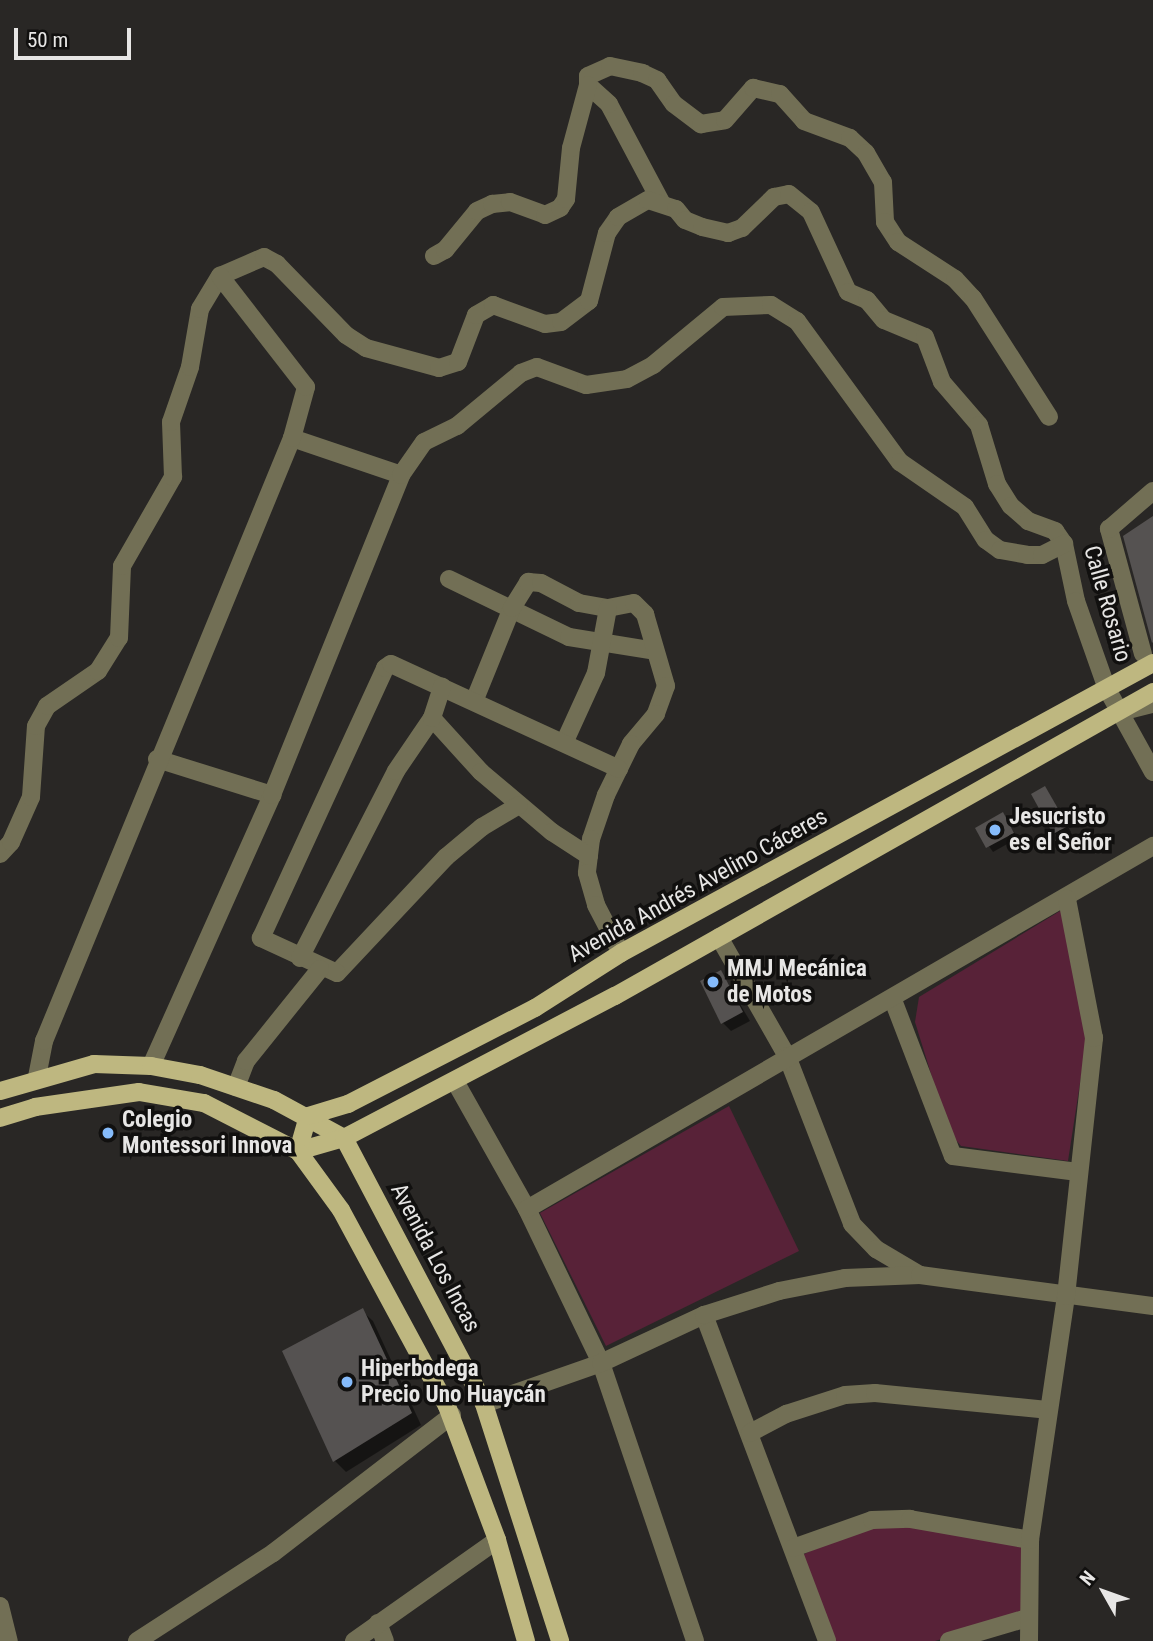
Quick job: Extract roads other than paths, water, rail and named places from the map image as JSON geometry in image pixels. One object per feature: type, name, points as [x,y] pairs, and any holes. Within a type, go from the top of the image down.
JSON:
[{"type":"main road","name":"Avenida Andrés Avelino Cáceres","points":[[308,1116],[348,1104],[535,1008],[621,953],[1107,689],[1150,654]]},
{"type":"main road","points":[[298,1151],[344,1138],[456,1083],[1153,692]]},
{"type":"main road","points":[[880,814],[895,838]]},
{"type":"main road","points":[[535,1008],[547,1033]]},
{"type":"main road","points":[[0,1091],[37,1077],[94,1064],[151,1066],[236,1087],[308,1116],[344,1138]]},
{"type":"main road","points":[[0,1118],[35,1107],[139,1092],[175,1095],[204,1103],[298,1151],[354,1232],[452,1416],[497,1540],[526,1641]]},
{"type":"main road","points":[[298,1151],[308,1116]]},
{"type":"main road","name":"Avenida Los Incas","points":[[344,1138],[484,1404],[560,1641]]},
{"type":"street","points":[[434,256],[445,250],[477,212],[492,204],[510,202],[545,215],[560,208],[566,199],[571,148],[589,85],[588,76],[596,69],[610,66],[657,80],[674,104],[701,124],[725,120],[753,88],[766,87],[796,107],[804,121],[850,138],[883,183],[885,222],[898,242],[955,279],[973,298],[1049,417]]},
{"type":"street","points":[[589,85],[609,104],[661,202]]},
{"type":"street","name":"Calle Rosario","points":[[661,202],[676,209],[685,220],[728,233],[742,228],[774,197],[789,194],[800,200],[818,224],[848,292],[867,300],[884,320],[925,337],[942,383],[979,425],[997,484],[1011,506],[1028,521],[1055,531],[1065,544],[1076,601],[1107,689],[1121,712]]},
{"type":"street","points":[[0,854],[11,842],[30,797],[36,726],[47,706],[98,671],[119,638],[122,566],[173,477],[171,422],[190,367],[200,309],[220,276],[264,257],[277,264],[346,335],[419,366],[439,368],[458,362],[476,315],[493,305],[545,324],[561,322],[589,301],[607,233],[618,216],[648,200],[661,202]]},
{"type":"street","points":[[37,1077],[44,1041],[157,759],[292,438],[306,387],[220,276]]},
{"type":"street","points":[[151,1066],[272,795],[401,475],[424,442],[457,426],[521,373],[537,367],[586,385],[627,379],[653,365],[723,307],[771,305],[797,321],[900,462],[965,508],[986,540],[1000,550],[1027,555],[1042,555],[1065,544]]},
{"type":"street","points":[[292,438],[401,475]]},
{"type":"street","points":[[1150,654],[1109,530],[1153,491]]},
{"type":"street","points":[[449,579],[569,637],[605,646],[655,651]]},
{"type":"street","points":[[475,699],[512,608],[528,582],[541,583],[579,603],[608,608],[635,603],[640,607],[666,686],[663,700],[619,769],[591,839],[587,873],[596,905],[621,953]]},
{"type":"street","points":[[565,741],[605,646],[608,608]]},
{"type":"street","points":[[519,805],[482,827],[446,857],[346,968],[337,973],[320,969],[270,946],[261,938],[263,928],[385,668],[391,664],[402,666],[442,687],[475,699],[619,769]]},
{"type":"street","points":[[300,958],[396,771],[432,718],[442,687]]},
{"type":"street","points":[[1153,704],[1121,712],[1153,772]]},
{"type":"street","points":[[432,718],[481,772],[519,805],[589,856]]},
{"type":"street","points":[[157,759],[272,795]]},
{"type":"street","points":[[527,1209],[787,1056],[893,1000],[1153,846]]},
{"type":"street","points":[[1029,1641],[1027,1618],[1030,1540],[1047,1410],[1066,1296],[1077,1172],[1094,1038],[1067,899]]},
{"type":"street","points":[[719,937],[787,1056],[852,1224],[876,1249],[920,1275]]},
{"type":"street","points":[[236,1087],[246,1061],[320,969]]},
{"type":"street","points":[[893,1000],[953,1156],[1077,1172]]},
{"type":"street","points":[[456,1083],[527,1209],[601,1363],[695,1641]]},
{"type":"street","points":[[484,1404],[601,1363],[704,1315],[779,1291],[845,1278],[920,1275],[1153,1306]]},
{"type":"street","points":[[704,1315],[827,1641]]},
{"type":"street","points":[[750,1433],[786,1414],[845,1395],[875,1393],[1047,1410]]},
{"type":"street","points":[[137,1641],[273,1553],[452,1416]]},
{"type":"street","points":[[793,1548],[872,1520],[910,1518],[1030,1540]]},
{"type":"street","points":[[354,1641],[497,1540]]},
{"type":"street","points":[[0,1606],[9,1641]]},
{"type":"street","points":[[949,1641],[1027,1618]]},
{"type":"street","points":[[378,1623],[385,1641]]},
{"type":"place","name":"Jesucristo es el Señor","points":[[995,830]]},
{"type":"place","name":"MMJ Mecánica de Motos","points":[[713,982]]},
{"type":"place","name":"Colegio Montessori Innova","points":[[108,1133]]},
{"type":"place","name":"Hiperbodega Precio Uno Huaycán","points":[[347,1382]]}]
